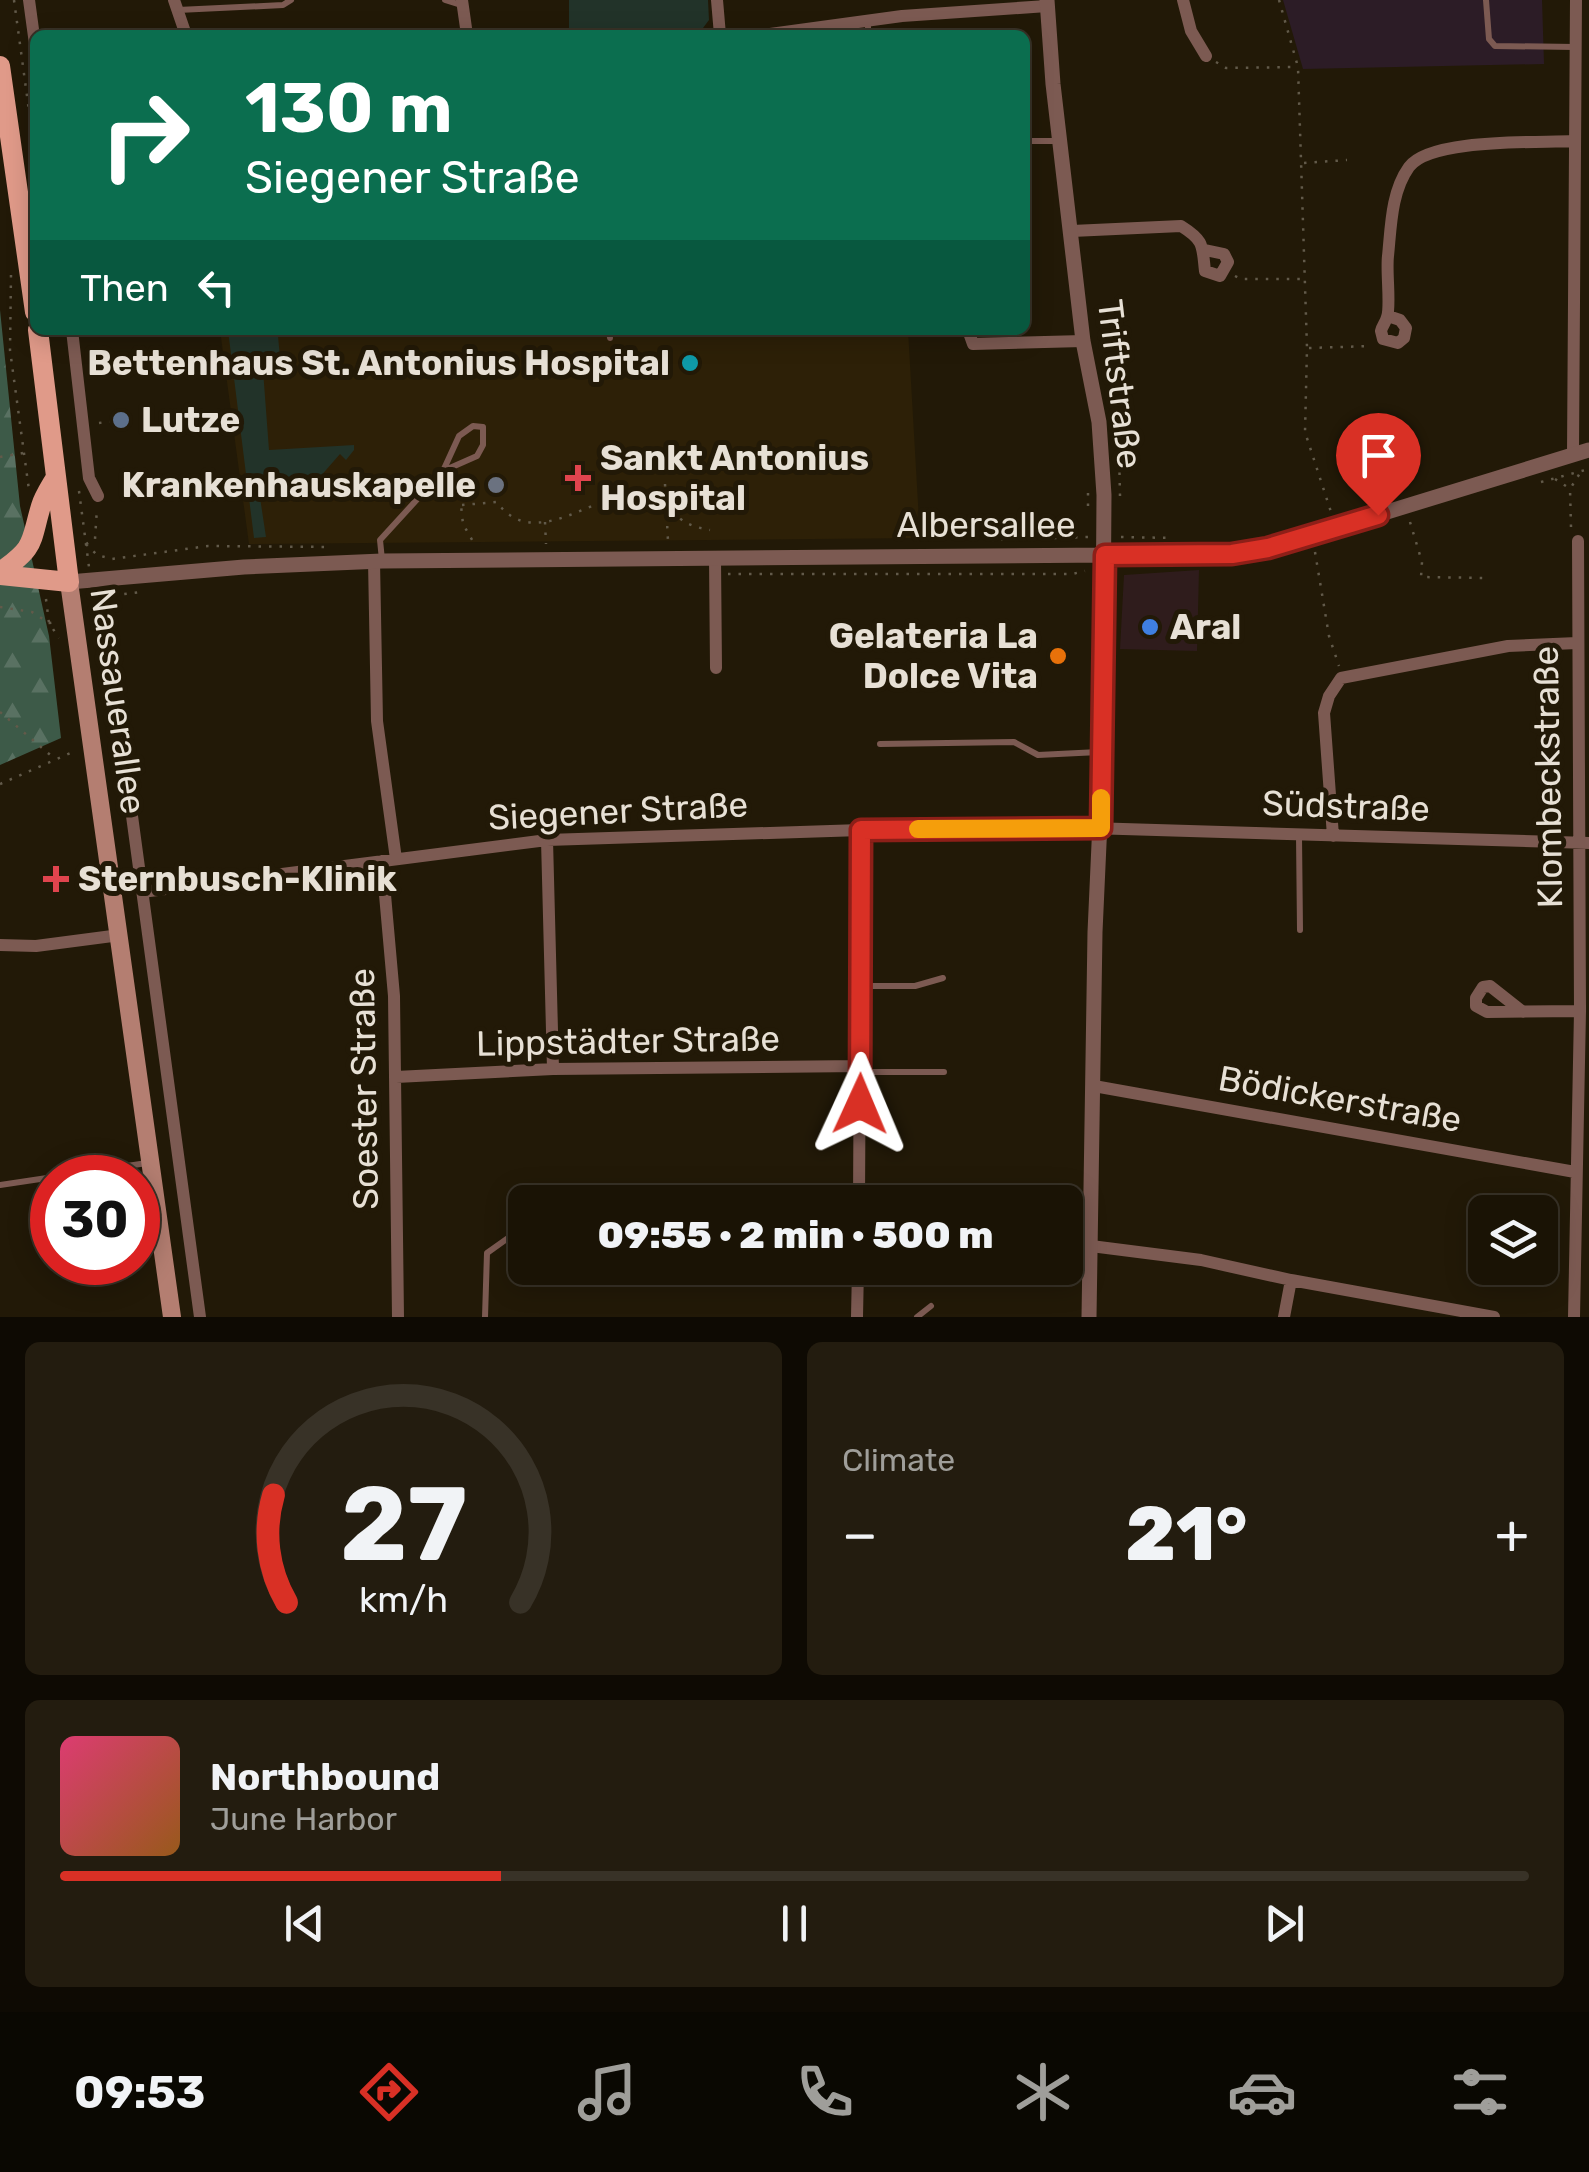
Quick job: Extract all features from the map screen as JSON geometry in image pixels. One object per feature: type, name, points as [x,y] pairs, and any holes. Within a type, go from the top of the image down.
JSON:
[{"type":"main road","points":[[0,66],[30,277]]},
{"type":"main road","name":"Nassauerallee","points":[[39,335],[90,744],[120,935],[148,1155]]},
{"type":"main road","points":[[0,574],[32,542],[41,505],[56,477]]},
{"type":"main road","points":[[0,574],[69,582]]},
{"type":"main road","name":"Nassauerallee","points":[[160,1237],[172,1317]]},
{"type":"street","points":[[29,0],[33,30]]},
{"type":"street","points":[[717,0],[720,30]]},
{"type":"street","points":[[1183,0],[1192,31],[1206,56]]},
{"type":"street","points":[[1576,0],[1573,141],[1581,452]]},
{"type":"street","points":[[462,3],[465,30]]},
{"type":"street","points":[[797,30],[1047,3]]},
{"type":"street","name":"Triftstraße","points":[[1047,3],[1082,341],[1099,422],[1105,555],[1089,1317]]},
{"type":"street","points":[[175,5],[184,30]]},
{"type":"street","points":[[1388,316],[1400,320],[1406,328],[1398,343],[1383,339],[1381,331],[1388,316],[1387,266],[1396,197],[1411,164],[1426,154],[1452,148],[1573,141]]},
{"type":"street","points":[[1072,232],[1181,226],[1195,235],[1205,250],[1205,271],[1220,276],[1228,262],[1224,254],[1205,250]]},
{"type":"street","points":[[73,335],[89,478],[98,496]]},
{"type":"street","points":[[970,335],[973,344],[1082,341]]},
{"type":"street","name":"Albersallee","points":[[69,582],[244,567],[378,561],[546,560],[715,567],[1232,554],[1312,536],[1581,452]]},
{"type":"street","name":"Klombeckstraße","points":[[1574,1317],[1575,1172],[1583,1115],[1580,1012],[1584,843],[1577,643],[1583,542]]},
{"type":"street","name":"Soester Straße","points":[[378,561],[377,721],[389,860],[398,1317]]},
{"type":"street","points":[[715,567],[716,668]]},
{"type":"street","name":"Nassauerallee","points":[[105,618],[200,1317]]},
{"type":"street","points":[[1332,836],[1324,713],[1341,678],[1508,646],[1577,643]]},
{"type":"street","name":"Siegener Straße","points":[[142,892],[547,840],[861,830],[1101,828]]},
{"type":"street","name":"Südstraße","points":[[1101,828],[1584,843]]},
{"type":"street","points":[[859,1185],[861,830]]},
{"type":"street","points":[[547,840],[553,1069]]},
{"type":"street","points":[[0,945],[36,946],[120,935]]},
{"type":"street","points":[[1522,1012],[1580,1012]]},
{"type":"street","name":"Lippstädter Straße","points":[[396,1078],[553,1069],[861,1069]]},
{"type":"street","name":"Bödickerstraße","points":[[1094,1086],[1575,1172]]},
{"type":"street","points":[[1091,1246],[1201,1260],[1458,1314],[1494,1317]]},
{"type":"street","points":[[1284,1317],[1291,1280]]},
{"type":"street","points":[[857,1317],[858,1285]]},
{"type":"street","points":[[1399,1317],[1402,1302]]},
{"type":"lane","points":[[175,5],[283,4],[291,0]]},
{"type":"lane","points":[[445,0],[462,3]]},
{"type":"lane","points":[[902,0],[902,16]]},
{"type":"lane","points":[[1486,0],[1489,39],[1495,46],[1576,47]]},
{"type":"lane","points":[[868,20],[868,30]]},
{"type":"lane","points":[[1030,141],[1060,140]]},
{"type":"lane","points":[[378,561],[380,540],[443,471],[459,436],[474,426],[483,427],[480,452],[443,471]]},
{"type":"lane","points":[[880,744],[1014,742],[1038,755],[1100,752]]},
{"type":"lane","points":[[1299,835],[1300,930]]},
{"type":"lane","points":[[861,986],[916,986],[943,978]]},
{"type":"lane","points":[[861,1069],[944,1072]]},
{"type":"lane","points":[[0,1185],[30,1181]]},
{"type":"lane","points":[[485,1317],[488,1252],[508,1238]]},
{"type":"lane","points":[[917,1317],[931,1306]]},
{"type":"path","points":[[14,0],[30,118]]},
{"type":"path","points":[[1279,0],[1298,66],[1306,432],[1333,517]]},
{"type":"path","points":[[1206,56],[1226,68],[1298,66]]},
{"type":"path","points":[[1302,163],[1347,160]]},
{"type":"path","points":[[1226,270],[1241,279],[1302,279]]},
{"type":"path","points":[[11,274],[10,350],[30,499]]},
{"type":"path","points":[[1307,348],[1370,346],[1383,339]]},
{"type":"path","points":[[0,456],[24,452]]},
{"type":"path","points":[[457,466],[463,524],[477,548]]},
{"type":"path","points":[[1581,471],[1570,489],[1571,531],[1583,542]]},
{"type":"path","points":[[1088,477],[1088,523]]},
{"type":"path","points":[[1554,478],[1570,489]]},
{"type":"path","points":[[665,484],[668,548]]},
{"type":"path","points":[[462,505],[497,502],[506,516],[524,522],[545,522],[621,493],[646,490],[656,493],[679,518],[710,530]]},
{"type":"path","points":[[89,569],[86,544],[95,539],[98,496]]},
{"type":"path","points":[[1405,506],[1422,562],[1421,577],[1487,578]]},
{"type":"path","points":[[545,522],[546,560]]},
{"type":"path","points":[[1312,536],[1329,636],[1338,655],[1341,678]]},
{"type":"path","points":[[1118,537],[1176,538]]},
{"type":"path","points":[[715,567],[1072,574],[1090,570],[1092,580]]},
{"type":"path","points":[[93,598],[143,592]]},
{"type":"path","points":[[0,607],[32,612],[49,623]]},
{"type":"path","points":[[0,712],[56,760]]},
{"type":"path","points":[[0,784],[90,744]]},
{"type":"shaded area","points":[[1283,0],[1542,0],[1544,64],[1303,69]]},
{"type":"shaded area","name":"Sankt Antonius Hospital","points":[[221,335],[908,335],[920,538],[249,544]]},
{"type":"shaded area","name":"Aral","points":[[1199,570],[1197,651],[1120,649],[1124,575]]},
{"type":"green space","points":[[569,0],[708,0],[709,20],[698,30],[569,30]]},
{"type":"green space","points":[[0,310],[20,506],[49,636],[61,738],[0,765]]},
{"type":"green space","points":[[229,335],[290,335],[278,336],[281,368],[263,370],[269,450],[354,445],[354,450],[346,460],[340,454],[312,486],[259,491],[266,537],[254,538]]},
{"type":"slow traffic","points":[[918,829],[1101,828],[1101,798]]},
{"type":"place","name":"Bettenhaus St. Antonius Hospital","points":[[690,363]]},
{"type":"place","name":"Lutze","points":[[121,420]]},
{"type":"place","name":"Sankt Antonius Hospital","points":[[578,478]]},
{"type":"place","name":"Krankenhauskapelle","points":[[496,485]]},
{"type":"place","name":"Aral","points":[[1150,627]]},
{"type":"place","name":"Gelateria La Dolce Vita","points":[[1058,656]]},
{"type":"place","name":"Sternbusch-Klinik","points":[[56,879]]},
{"type":"route","points":[[860,1104],[861,830],[1101,828],[1105,555],[1232,554],[1268,548],[1378,515]]}]
